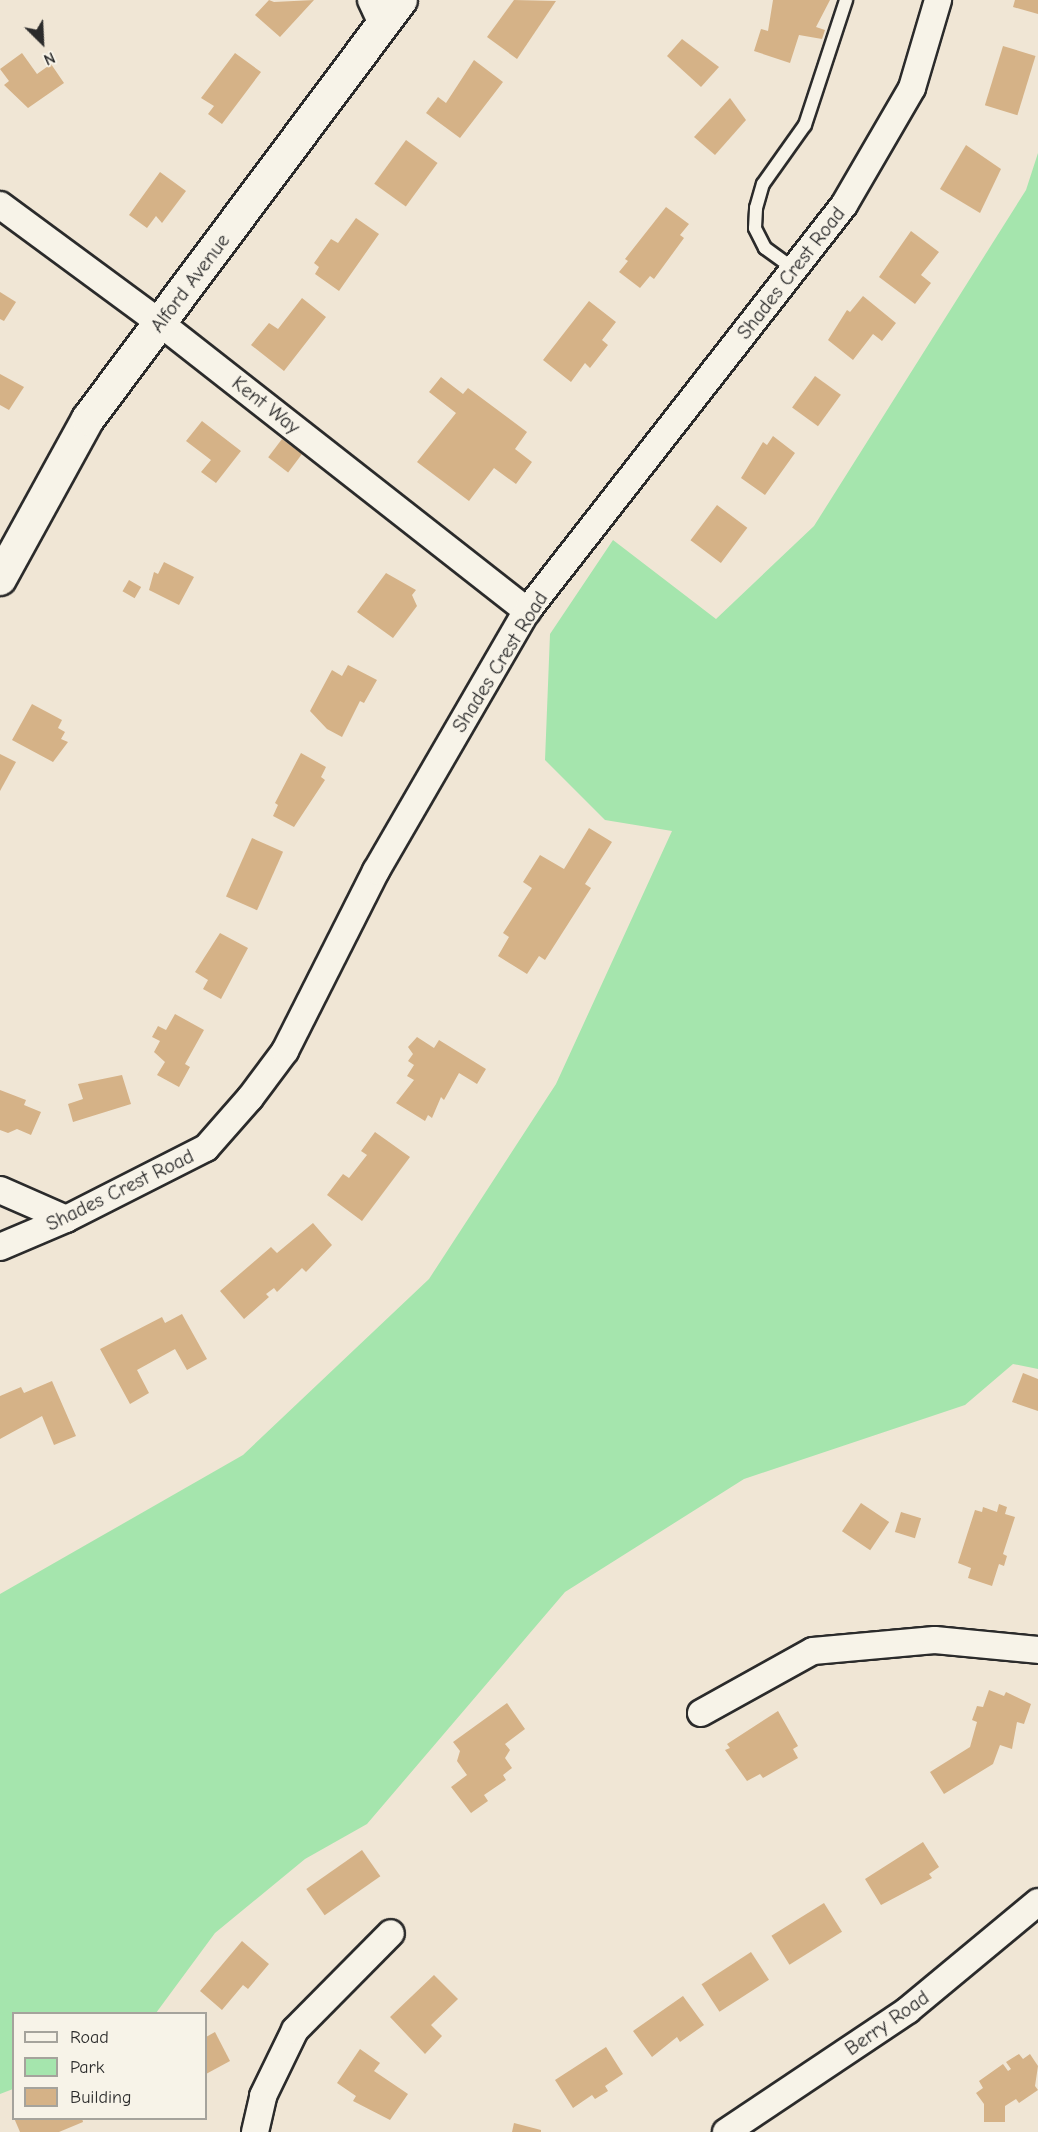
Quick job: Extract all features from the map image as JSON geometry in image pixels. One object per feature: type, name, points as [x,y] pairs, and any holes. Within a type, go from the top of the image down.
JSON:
[{"type":"street","name":"Alford Avenue","points":[[0,579],[88,419],[160,323],[377,13],[401,0]]},
{"type":"street","name":"Shades Crest Road","points":[[0,1247],[66,1219],[206,1148],[250,1098],[285,1051],[376,871],[527,612],[844,205],[912,88],[938,0]]},
{"type":"street","name":"Kent Way","points":[[0,205],[160,323],[527,612]]},
{"type":"street","points":[[0,1190],[66,1219]]},
{"type":"street","points":[[701,1713],[813,1651],[935,1640],[1038,1650]]},
{"type":"street","name":"Berry Road","points":[[726,2132],[909,2010],[1038,1902]]},
{"type":"street","points":[[255,2132],[262,2096],[295,2030],[391,1933]]},
{"type":"lane","points":[[794,269],[765,248],[755,228],[756,208],[763,184],[805,125],[846,0]]},
{"type":"green space","points":[[1038,153],[1038,1369],[1013,1364],[965,1405],[744,1479],[565,1592],[367,1824],[305,1859],[215,1933],[157,2012],[12,2012],[12,2089],[0,2094],[0,1594],[243,1455],[429,1279],[556,1084],[672,831],[605,820],[545,760],[550,634],[613,540],[716,619],[814,526],[1026,190]]},
{"type":"building","points":[[269,0],[274,2],[314,0],[280,37],[255,15]]},
{"type":"building","points":[[514,0],[556,1],[517,59],[487,37]]},
{"type":"building","points":[[773,0],[830,0],[816,27],[825,30],[822,39],[799,35],[790,63],[754,51],[761,29],[768,31]]},
{"type":"building","points":[[1015,0],[1038,0],[1038,14],[1013,7]]},
{"type":"building","points":[[682,39],[719,67],[701,87],[667,56]]},
{"type":"building","points":[[1003,46],[1036,56],[1017,115],[985,105]]},
{"type":"building","points":[[22,53],[37,74],[51,64],[64,83],[28,108],[4,85],[9,81],[0,69]]},
{"type":"building","points":[[235,53],[261,72],[222,124],[208,114],[214,106],[201,98]]},
{"type":"building","points":[[474,60],[503,82],[460,138],[426,113],[438,97],[446,103]]},
{"type":"building","points":[[730,98],[746,120],[715,155],[694,137]]},
{"type":"building","points":[[406,140],[438,163],[406,207],[374,184]]},
{"type":"building","points":[[966,145],[1001,169],[980,213],[940,189]]},
{"type":"building","points":[[160,172],[186,191],[162,223],[156,216],[147,228],[129,215]]},
{"type":"building","points":[[666,207],[689,224],[680,235],[684,238],[654,279],[650,276],[640,288],[619,272],[628,261],[625,259]]},
{"type":"building","points":[[356,218],[379,234],[339,291],[315,274],[319,267],[314,263],[331,239],[338,243]]},
{"type":"building","points":[[911,231],[939,252],[921,275],[931,283],[915,304],[879,277]]},
{"type":"building","points":[[0,292],[16,302],[4,321],[0,319]]},
{"type":"building","points":[[863,296],[896,323],[882,341],[873,334],[853,360],[828,340],[847,310],[850,312]]},
{"type":"building","points":[[302,298],[326,317],[284,371],[251,345],[269,323],[278,329]]},
{"type":"building","points":[[589,301],[616,322],[602,340],[608,345],[590,368],[585,363],[571,382],[543,360]]},
{"type":"building","points":[[0,374],[24,387],[9,410],[0,405]]},
{"type":"building","points":[[815,376],[841,395],[818,426],[792,408]]},
{"type":"building","points":[[441,377],[463,394],[468,388],[527,432],[515,449],[532,462],[516,484],[494,468],[469,501],[417,462],[456,413],[429,392]]},
{"type":"building","points":[[202,421],[241,451],[216,483],[201,472],[211,460],[186,441]]},
{"type":"building","points":[[773,436],[795,453],[765,495],[741,478],[763,442],[767,445]]},
{"type":"building","points":[[282,439],[302,454],[288,472],[268,457]]},
{"type":"building","points":[[717,505],[747,528],[721,563],[691,540]]},
{"type":"building","points":[[164,562],[194,577],[179,605],[149,590],[154,572],[158,574]]},
{"type":"building","points":[[386,573],[416,590],[412,595],[417,606],[393,638],[357,612]]},
{"type":"building","points":[[129,580],[141,587],[135,598],[122,591]]},
{"type":"building","points":[[348,665],[377,680],[364,703],[360,701],[342,737],[327,729],[310,711],[332,670],[342,676]]},
{"type":"building","points":[[32,704],[62,720],[58,728],[65,732],[61,739],[68,742],[53,762],[12,740]]},
{"type":"building","points":[[301,753],[326,767],[321,777],[325,780],[294,827],[273,816],[278,805],[275,803]]},
{"type":"building","points":[[0,754],[16,762],[0,791]]},
{"type":"building","points":[[589,828],[612,842],[585,884],[591,888],[545,960],[539,956],[527,974],[498,956],[509,937],[503,933],[532,888],[523,882],[540,855],[564,869]]},
{"type":"building","points":[[252,838],[283,852],[257,910],[226,896]]},
{"type":"building","points":[[220,933],[248,948],[221,999],[203,989],[208,980],[195,972]]},
{"type":"building","points":[[175,1014],[204,1030],[185,1064],[190,1067],[179,1087],[157,1075],[165,1062],[154,1052],[160,1041],[152,1037],[158,1026],[166,1030]]},
{"type":"building","points":[[417,1037],[434,1048],[439,1040],[486,1069],[477,1084],[459,1073],[444,1100],[441,1097],[432,1118],[428,1115],[425,1121],[396,1103],[414,1080],[407,1076],[414,1065],[408,1061],[413,1054],[408,1047]]},
{"type":"building","points":[[122,1075],[131,1104],[73,1122],[68,1104],[83,1099],[78,1084]]},
{"type":"building","points":[[0,1090],[26,1100],[24,1105],[41,1112],[31,1135],[17,1129],[8,1133],[0,1130]]},
{"type":"building","points":[[375,1132],[410,1157],[362,1221],[327,1195],[343,1174],[349,1178],[367,1155],[361,1151]]},
{"type":"building","points":[[313,1223],[332,1245],[306,1272],[302,1268],[277,1292],[274,1288],[266,1294],[269,1297],[244,1319],[220,1291],[271,1247],[277,1253]]},
{"type":"building","points":[[182,1314],[207,1359],[187,1370],[175,1349],[137,1370],[149,1393],[130,1404],[100,1349],[162,1317],[165,1323]]},
{"type":"building","points":[[1023,1373],[1038,1379],[1038,1411],[1012,1402]]},
{"type":"building","points":[[52,1381],[76,1436],[54,1445],[42,1416],[0,1439],[0,1396],[21,1387],[24,1393]]},
{"type":"building","points":[[861,1503],[889,1522],[870,1550],[842,1531]]},
{"type":"building","points":[[999,1504],[1007,1507],[1005,1514],[1015,1517],[1003,1554],[1007,1556],[1004,1566],[999,1564],[992,1586],[968,1578],[971,1568],[958,1563],[975,1510],[982,1512],[983,1507],[997,1512]]},
{"type":"building","points":[[901,1512],[921,1518],[915,1538],[895,1532]]},
{"type":"building","points":[[989,1690],[1004,1696],[1006,1692],[1031,1704],[1024,1724],[1017,1722],[1012,1749],[1000,1745],[993,1764],[944,1794],[930,1772],[970,1747],[977,1722],[972,1720],[977,1706],[983,1707]]},
{"type":"building","points":[[507,1703],[525,1729],[505,1744],[510,1750],[505,1758],[512,1768],[503,1775],[506,1780],[484,1795],[488,1801],[471,1813],[451,1787],[467,1775],[457,1761],[460,1751],[453,1742]]},
{"type":"building","points":[[778,1711],[798,1746],[793,1749],[798,1758],[763,1778],[760,1774],[747,1781],[725,1750],[730,1748],[727,1744]]},
{"type":"building","points":[[923,1842],[939,1867],[929,1874],[932,1878],[881,1905],[865,1879]]},
{"type":"building","points":[[362,1850],[380,1876],[325,1915],[306,1889]]},
{"type":"building","points":[[824,1903],[842,1932],[789,1965],[771,1936]]},
{"type":"building","points":[[242,1941],[269,1964],[248,1989],[243,1985],[222,2010],[200,1991]]},
{"type":"building","points":[[751,1952],[769,1980],[719,2012],[702,1984]]},
{"type":"building","points":[[434,1975],[458,1999],[431,2025],[442,2036],[425,2054],[390,2017]]},
{"type":"building","points":[[683,1996],[704,2025],[680,2042],[677,2037],[652,2057],[633,2031]]},
{"type":"building","points":[[215,2032],[230,2061],[207,2073],[207,2036]]},
{"type":"building","points":[[606,2047],[623,2074],[605,2086],[608,2091],[595,2099],[592,2095],[573,2108],[555,2080]]},
{"type":"building","points":[[360,2049],[380,2063],[374,2071],[408,2094],[390,2120],[353,2101],[356,2096],[337,2083]]},
{"type":"building","points":[[1019,2054],[1023,2059],[1030,2054],[1038,2066],[1035,2086],[1038,2090],[1019,2103],[1016,2099],[1005,2106],[1005,2122],[984,2122],[984,2104],[976,2093],[983,2088],[979,2081],[1003,2064],[1008,2071],[1011,2069],[1006,2062]]},
{"type":"building","points":[[15,2120],[82,2120],[83,2122],[59,2132],[20,2132]]},
{"type":"building","points":[[514,2123],[541,2130],[541,2132],[512,2132]]}]
